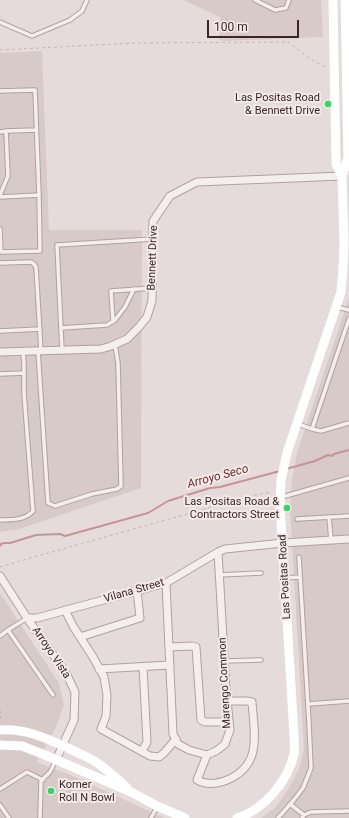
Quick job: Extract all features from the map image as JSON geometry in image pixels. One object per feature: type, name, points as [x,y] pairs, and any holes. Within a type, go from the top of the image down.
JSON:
[{"type":"main road","name":"Las Positas Road","points":[[239,818],[257,808],[270,798],[288,772],[294,753],[294,727],[283,543],[281,480],[287,453],[341,292],[344,269],[346,231],[342,176],[336,164],[333,0]]},
{"type":"main road","name":"Las Positas Road","points":[[342,176],[348,158],[345,0]]},
{"type":"main road","points":[[0,730],[22,731],[34,734],[94,761],[109,772],[131,792]]},
{"type":"main road","points":[[0,745],[22,746],[131,792],[157,806],[185,818]]},
{"type":"street","name":"Bennett Drive","points":[[0,352],[101,349],[127,339],[147,317],[152,301],[153,221],[170,196],[197,182],[342,176]]},
{"type":"street","name":"Vilana Street","points":[[27,618],[37,618],[166,583],[225,549],[283,543],[349,539]]},
{"type":"street","name":"Marengo Common","points":[[207,755],[216,751],[224,744],[230,730],[224,661],[218,552]]},
{"type":"street","name":"Arroyo Vista","points":[[0,576],[27,618],[66,673],[75,692],[74,720],[56,760]]},
{"type":"street","points":[[166,583],[173,734],[178,744],[189,750],[207,755],[197,780],[202,783],[218,783],[237,775],[246,766],[253,753],[255,742],[252,702],[227,701]]},
{"type":"street","points":[[80,636],[140,618],[137,590]]},
{"type":"street","points":[[65,610],[104,677],[107,695],[106,716],[101,729],[150,756],[159,757],[176,739]]},
{"type":"street","points":[[169,647],[196,647],[201,720],[205,722],[229,722]]},
{"type":"street","points":[[99,669],[170,665]]},
{"type":"street","points":[[142,751],[147,742],[143,667]]},
{"type":"lane","points":[[0,22],[32,36],[70,20],[82,11],[87,0]]},
{"type":"lane","points":[[255,0],[275,10],[286,8],[289,0]]},
{"type":"lane","points":[[0,91],[35,90],[40,251],[1,252],[0,229]]},
{"type":"lane","points":[[335,122],[348,121]]},
{"type":"lane","points":[[0,132],[36,130]]},
{"type":"lane","points":[[6,131],[8,176],[0,196],[39,195]]},
{"type":"lane","points":[[62,350],[57,244],[153,239]]},
{"type":"lane","points":[[0,263],[31,262],[36,267],[48,503],[55,506],[92,494],[117,489],[121,486],[118,363],[114,345]]},
{"type":"lane","points":[[113,321],[112,291],[152,288]]},
{"type":"lane","points":[[61,328],[107,325],[113,321],[125,307],[134,289]]},
{"type":"lane","points":[[336,306],[349,310]]},
{"type":"lane","points":[[312,429],[349,319]]},
{"type":"lane","points":[[0,331],[40,329]]},
{"type":"lane","points":[[0,520],[12,520],[29,515],[33,511],[24,393],[23,351]]},
{"type":"lane","points":[[0,374],[24,373]]},
{"type":"lane","points":[[297,423],[321,431],[349,423]]},
{"type":"lane","points":[[281,494],[349,478]]},
{"type":"lane","points":[[296,519],[349,516]]},
{"type":"lane","points":[[329,517],[331,540]]},
{"type":"lane","points":[[278,818],[303,788],[311,768],[299,557]]},
{"type":"lane","points":[[219,575],[261,573]]},
{"type":"lane","points":[[285,578],[300,576]]},
{"type":"lane","points":[[0,636],[27,618]]},
{"type":"lane","points":[[8,630],[53,696]]},
{"type":"lane","points":[[224,661],[261,660]]},
{"type":"lane","points":[[308,704],[349,701]]},
{"type":"lane","points":[[40,818],[41,781],[50,772],[56,760]]},
{"type":"lane","points":[[0,790],[27,772],[43,780]]},
{"type":"lane","points":[[290,804],[303,816],[311,812],[349,810]]},
{"type":"lane","points":[[0,805],[9,818]]},
{"type":"lane","points":[[150,818],[157,806]]},
{"type":"path","points":[[0,50],[134,43],[289,42],[298,51],[320,64],[326,67],[334,68]]},
{"type":"path","points":[[0,568],[27,559],[251,496],[281,494]]},
{"type":"path","points":[[0,710],[0,720]]},
{"type":"shaded area","points":[[183,0],[321,0],[323,37],[219,40],[220,17]]},
{"type":"shaded area","points":[[42,51],[49,230],[142,230],[141,488],[19,529],[0,532],[0,53]]},
{"type":"shaded area","points":[[349,298],[349,818],[261,818],[276,807],[288,789],[299,769],[304,749],[290,509],[292,480],[297,453]]},
{"type":"shaded area","points":[[0,593],[59,683],[64,705],[56,727],[37,762],[66,773],[164,818],[0,818]]},
{"type":"waterway","name":"Arroyo Seco","points":[[286,469],[315,461],[328,455],[332,456],[334,454],[349,450]]},
{"type":"waterway","name":"Arroyo Seco","points":[[0,546],[4,543],[10,543],[36,535],[60,534],[65,536],[148,513],[168,501],[210,488],[220,487],[280,471]]},
{"type":"place","name":"Las Positas Road & Bennett Drive","points":[[328,104]]},
{"type":"place","name":"Las Positas Road & Contractors Street","points":[[287,508]]},
{"type":"place","name":"Korner Roll N Bowl","points":[[51,791]]}]
